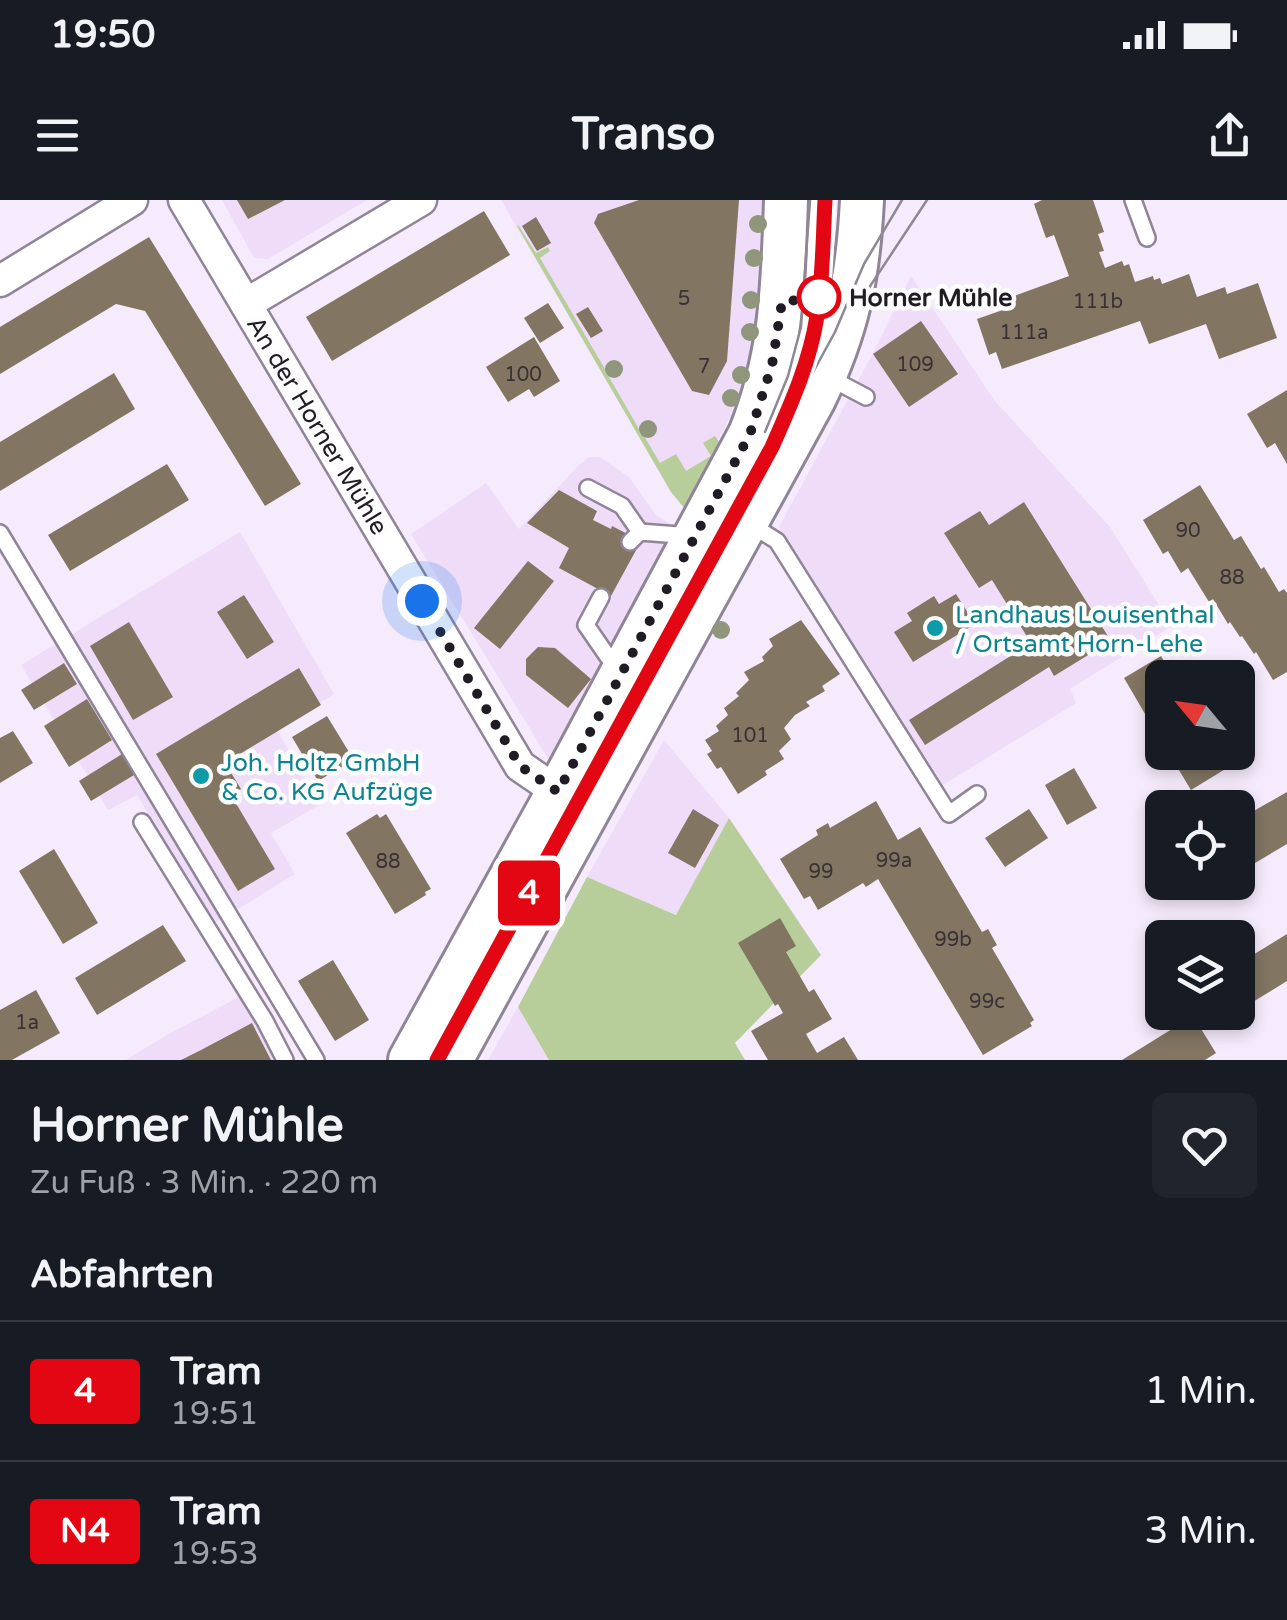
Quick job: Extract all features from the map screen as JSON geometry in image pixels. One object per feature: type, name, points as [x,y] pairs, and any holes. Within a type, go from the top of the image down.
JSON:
[{"type":"main road","points":[[410,1060],[750,434],[772,365],[782,302],[786,200]]},
{"type":"main road","points":[[451,1060],[825,376],[846,323],[858,263],[862,200]]},
{"type":"street","points":[[0,281],[132,200]]},
{"type":"street","name":"An der Horner Mühle","points":[[184,200],[520,766],[558,792]]},
{"type":"street","points":[[246,304],[421,200]]},
{"type":"lane","points":[[764,449],[794,377],[808,329],[817,200]]},
{"type":"lane","points":[[1133,200],[1147,238]]},
{"type":"lane","points":[[825,376],[866,398]]},
{"type":"lane","points":[[588,488],[622,506],[635,537],[696,536]]},
{"type":"lane","points":[[747,522],[777,540],[948,814],[977,794]]},
{"type":"lane","points":[[0,534],[316,1060]]},
{"type":"lane","points":[[601,598],[586,625],[620,675]]},
{"type":"lane","points":[[142,822],[286,1060]]},
{"type":"shaded area","points":[[222,200],[367,200],[268,259],[254,258]]},
{"type":"shaded area","points":[[501,200],[766,200],[755,338],[748,367],[730,416],[685,509],[671,492]]},
{"type":"shaded area","points":[[911,276],[994,400],[1110,527],[1172,626],[1070,689],[1076,703],[943,785],[779,527]]},
{"type":"shaded area","points":[[589,457],[600,457],[629,477],[656,515],[676,527],[549,760],[411,534],[486,483],[519,529]]},
{"type":"shaded area","points":[[240,532],[334,694],[276,729],[321,804],[271,833],[295,874],[215,923],[137,795],[108,810],[21,665]]},
{"type":"shaded area","points":[[664,740],[729,818],[677,915],[587,877]]},
{"type":"shaded area","points":[[241,996],[276,1060],[126,1060],[165,1036]]},
{"type":"shaded area","points":[[518,1007],[549,1060],[488,1060]]},
{"type":"green space","points":[[518,225],[536,253],[548,247],[550,251],[540,258],[605,369],[618,362],[622,368],[609,377],[639,429],[652,422],[656,428],[644,436],[660,463],[676,454],[686,471],[711,456],[703,443],[715,436],[719,442],[685,509],[671,492]]},
{"type":"green space","points":[[729,818],[821,955],[735,1043],[745,1060],[549,1060],[518,1007],[587,877],[676,915]]},
{"type":"building","points":[[237,200],[285,200],[248,219]]},
{"type":"building","points":[[639,200],[739,200],[727,361],[709,395],[692,391],[594,223],[598,214]]},
{"type":"building","points":[[1042,200],[1093,200],[1104,232],[1098,234],[1105,268],[1122,261],[1124,266],[1129,264],[1135,282],[1153,276],[1154,280],[1160,278],[1162,284],[1189,274],[1197,297],[1225,287],[1227,294],[1258,283],[1277,338],[1219,359],[1206,324],[1149,344],[1140,321],[1002,369],[996,352],[989,355],[977,319],[1014,306],[1011,297],[1069,276],[1054,235],[1046,238],[1034,204]]},
{"type":"building","points":[[484,211],[510,255],[332,361],[306,317]]},
{"type":"building","points":[[536,217],[551,243],[537,251],[522,226]]},
{"type":"building","points":[[149,237],[301,484],[265,506],[145,311],[116,304],[0,374],[0,327]]},
{"type":"building","points":[[548,303],[564,328],[540,343],[524,318]]},
{"type":"building","points":[[588,307],[603,331],[591,338],[576,314]]},
{"type":"building","points":[[921,321],[958,374],[909,407],[873,354]]},
{"type":"building","points":[[534,337],[560,381],[534,397],[529,389],[508,402],[486,367]]},
{"type":"building","points":[[114,373],[135,409],[0,491],[0,442]]},
{"type":"building","points":[[1287,390],[1287,464],[1275,443],[1267,448],[1247,414]]},
{"type":"building","points":[[167,464],[189,500],[70,571],[48,535]]},
{"type":"building","points":[[1200,485],[1234,540],[1241,536],[1279,592],[1284,589],[1287,593],[1287,672],[1273,680],[1256,652],[1228,624],[1213,599],[1209,602],[1188,568],[1181,573],[1168,551],[1163,554],[1143,520]]},
{"type":"building","points":[[559,490],[597,511],[593,520],[641,541],[611,596],[559,568],[569,548],[527,523]]},
{"type":"building","points":[[1024,502],[1111,641],[1054,676],[1049,667],[925,745],[909,720],[1031,643],[992,580],[979,588],[944,533],[980,511],[989,525]]},
{"type":"building","points":[[528,561],[554,581],[500,649],[474,628]]},
{"type":"building","name":"Landhaus Louisenthal / Ortsamt Horn-Lehe","points":[[956,594],[975,624],[913,662],[894,632],[912,621],[907,613],[934,596],[939,604]]},
{"type":"building","points":[[244,595],[274,642],[247,659],[217,612]]},
{"type":"building","points":[[801,620],[840,674],[822,686],[825,691],[806,702],[810,706],[784,728],[791,739],[779,751],[784,759],[738,794],[721,767],[717,769],[707,754],[712,751],[705,740],[719,731],[716,726],[728,715],[724,708],[739,696],[736,693],[749,680],[744,672],[764,661],[762,657],[773,646],[769,639]]},
{"type":"building","points":[[129,622],[173,697],[133,720],[90,646]]},
{"type":"building","points":[[538,647],[555,648],[591,679],[568,708],[526,675],[526,659]]},
{"type":"building","points":[[64,663],[77,684],[34,710],[21,690]]},
{"type":"building","points":[[1145,666],[1145,714],[1124,678]]},
{"type":"building","name":"Joh. Holtz GmbH & Co. KG Aufzüge","points":[[299,668],[321,705],[225,763],[241,789],[231,795],[275,869],[238,891],[156,754]]},
{"type":"building","points":[[87,699],[112,740],[69,767],[44,726]]},
{"type":"building","points":[[327,716],[352,757],[318,781],[292,737]]},
{"type":"building","points":[[13,731],[33,763],[0,783],[0,738]]},
{"type":"building","points":[[122,754],[134,775],[91,801],[79,781]]},
{"type":"building","points":[[1074,768],[1097,808],[1067,825],[1045,785]]},
{"type":"building","points":[[1179,770],[1224,770],[1191,790]]},
{"type":"building","points":[[1287,792],[1287,844],[1255,863],[1255,810]]},
{"type":"building","points":[[876,801],[898,840],[920,827],[982,932],[988,929],[997,945],[992,948],[1034,1020],[1032,1026],[983,1055],[878,879],[866,887],[863,883],[818,910],[810,896],[804,899],[780,859],[818,835],[816,830],[828,823],[830,828]]},
{"type":"building","points":[[693,809],[719,825],[695,868],[668,853]]},
{"type":"building","points":[[1029,809],[1048,838],[1005,867],[985,838]]},
{"type":"building","points":[[377,814],[380,818],[386,814],[431,889],[395,914],[346,833]]},
{"type":"building","points":[[54,849],[98,923],[63,944],[19,871]]},
{"type":"building","points":[[780,918],[796,946],[786,952],[809,992],[814,989],[832,1019],[806,1034],[817,1053],[844,1037],[858,1060],[768,1060],[751,1031],[783,1013],[738,943]]},
{"type":"building","points":[[163,925],[186,961],[97,1015],[75,978]]},
{"type":"building","points":[[1287,934],[1287,981],[1255,1001],[1255,954]]},
{"type":"building","points":[[333,960],[369,1020],[335,1041],[298,981]]},
{"type":"building","points":[[36,990],[60,1033],[12,1060],[0,1060],[0,1010]]},
{"type":"building","points":[[252,1023],[271,1060],[181,1060],[201,1050]]},
{"type":"building","points":[[1170,1030],[1202,1030],[1216,1053],[1205,1060],[1122,1060]]},
{"type":"tram line","points":[[765,432],[788,376],[801,327],[810,200]]},
{"type":"tram line","name":"4","points":[[437,1060],[772,447],[804,372],[818,314],[825,200]]},
{"type":"tram line","points":[[437,1060],[835,332],[864,264],[902,200]]},
{"type":"tram line","points":[[855,309],[927,200]]},
{"type":"place","name":"Horner Mühle","points":[[819,297]]},
{"type":"place","name":"Landhaus Louisenthal / Ortsamt Horn-Lehe","points":[[935,628]]},
{"type":"place","name":"Joh. Holtz GmbH & Co. KG Aufzüge","points":[[201,776]]},
{"type":"route","points":[[422,601],[520,766],[558,792],[750,434],[772,365],[782,302],[819,297]]}]
